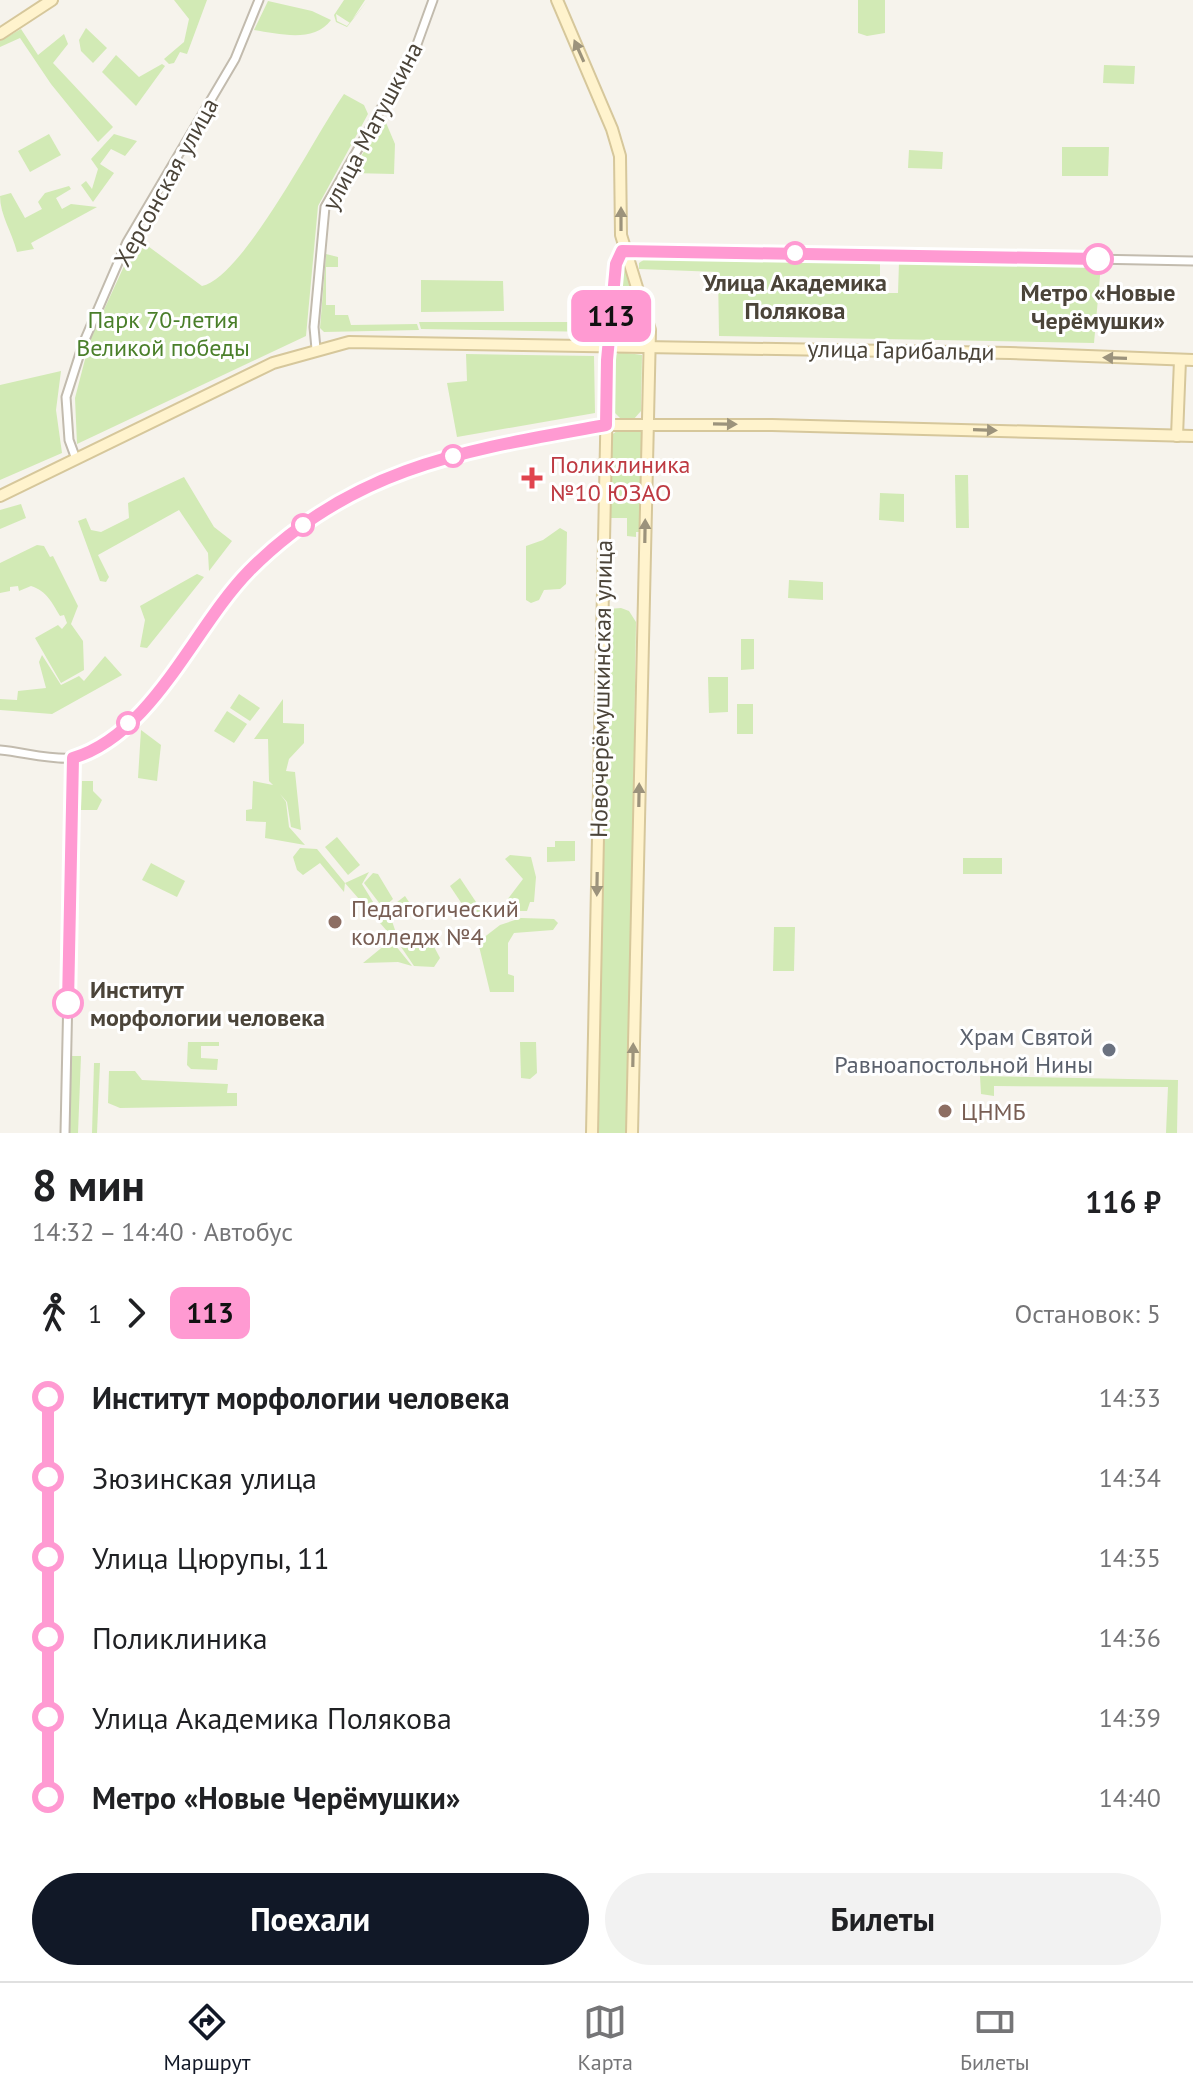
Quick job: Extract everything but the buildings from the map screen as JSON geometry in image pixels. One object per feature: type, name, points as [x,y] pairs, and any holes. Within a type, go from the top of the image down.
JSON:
[{"type":"street","points":[[0,34],[52,0]]},
{"type":"street","name":"Херсонская улица","points":[[76,459],[69,440],[66,397],[83,344],[127,242],[235,59],[259,0]]},
{"type":"street","name":"улица Матушкина","points":[[316,349],[314,327],[325,207],[416,47],[433,0]]},
{"type":"street","name":"Новочерёмушкинская улица","points":[[557,0],[612,129],[620,156],[621,235],[649,325],[632,1133]]},
{"type":"street","points":[[625,250],[1193,261]]},
{"type":"street","name":"Новочерёмушкинская улица","points":[[592,1133],[608,344],[616,260],[625,250]]},
{"type":"street","name":"улица Гарибальди","points":[[0,496],[253,373],[316,349],[369,340],[1193,360]]},
{"type":"street","points":[[1177,436],[1180,360]]},
{"type":"street","points":[[0,750],[73,758],[103,744],[142,709],[259,562],[302,526],[356,491],[429,462],[606,425],[647,423],[1193,436]]},
{"type":"street","points":[[65,1133],[73,758]]},
{"type":"green space","points":[[174,0],[207,0],[187,54],[180,52],[174,63],[169,64],[164,59],[184,42],[189,19]]},
{"type":"green space","points":[[344,0],[365,0],[352,19],[368,0],[347,27],[336,22],[334,15]],"holes":[[[336,14],[350,23],[347,26],[337,21]]]},
{"type":"green space","points":[[858,0],[885,0],[885,33],[867,36],[858,33]]},
{"type":"green space","points":[[268,1],[312,11],[331,20],[324,27],[306,34],[285,35],[254,30]]},
{"type":"green space","points":[[86,28],[107,48],[93,63],[81,51],[79,40]]},
{"type":"green space","points":[[21,29],[38,55],[64,34],[68,44],[53,63],[113,127],[98,142],[51,84],[20,38],[0,47],[0,41]]},
{"type":"green space","points":[[116,55],[139,77],[162,64],[165,66],[136,106],[102,72]]},
{"type":"green space","points":[[1104,65],[1135,66],[1134,84],[1103,83]]},
{"type":"green space","name":"Парк 70-летия Великой победы","points":[[344,94],[364,105],[368,114],[318,206],[306,336],[77,444],[75,398],[90,340],[137,238],[202,286],[219,277],[258,232]]},
{"type":"green space","points":[[384,118],[395,144],[394,174],[351,173]]},
{"type":"green space","points":[[49,134],[61,155],[30,172],[18,151]]},
{"type":"green space","points":[[114,134],[137,141],[125,156],[111,149],[100,164],[114,173],[93,202],[81,185],[86,181],[92,189],[98,169],[91,159]]},
{"type":"green space","points":[[1062,147],[1109,147],[1108,176],[1062,176]]},
{"type":"green space","points":[[909,150],[943,152],[942,169],[908,168]]},
{"type":"green space","points":[[69,186],[71,189],[56,198],[62,209],[71,204],[97,207],[31,243],[34,249],[17,252],[0,196],[11,193],[25,218],[42,209],[38,202],[45,193]]},
{"type":"green space","points":[[326,254],[338,257],[338,267],[326,267],[326,305],[335,305],[335,315],[348,315],[351,325],[417,324],[419,330],[324,332],[320,328]]},
{"type":"green space","points":[[648,257],[880,262],[880,293],[898,293],[899,262],[1101,265],[1094,343],[719,336],[718,272],[639,269],[639,263]]},
{"type":"green space","points":[[624,260],[646,336],[615,334],[621,264]]},
{"type":"green space","points":[[421,280],[503,281],[504,311],[421,312]]},
{"type":"green space","points":[[586,307],[600,308],[596,332],[421,329],[419,322],[573,322]]},
{"type":"green space","points":[[620,352],[642,355],[641,411],[633,420],[622,420],[611,409],[611,358]]},
{"type":"green space","points":[[466,354],[594,356],[595,413],[457,437],[447,383],[467,381]]},
{"type":"green space","name":"Парк 70-летия Великой победы","points":[[61,371],[56,410],[62,453],[0,480],[0,385]]},
{"type":"green space","points":[[617,431],[643,432],[642,532],[636,532],[636,537],[627,536],[627,518],[609,518],[610,436]]},
{"type":"green space","points":[[955,475],[968,475],[969,528],[956,528]]},
{"type":"green space","points":[[184,477],[214,527],[232,541],[209,571],[208,553],[179,510],[98,555],[109,577],[106,582],[100,581],[78,521],[86,518],[91,530],[101,532],[129,518],[128,503]]},
{"type":"green space","points":[[880,493],[904,494],[904,522],[879,520]]},
{"type":"green space","points":[[21,504],[26,518],[0,529],[0,510]]},
{"type":"green space","points":[[560,528],[567,532],[566,584],[560,589],[544,590],[539,600],[531,603],[526,600],[526,546],[543,540]]},
{"type":"green space","points":[[37,545],[44,546],[50,557],[53,556],[78,606],[71,624],[83,641],[84,670],[61,683],[35,638],[58,625],[62,629],[67,623],[64,615],[60,616],[52,602],[37,588],[31,586],[19,591],[18,586],[10,587],[10,591],[0,593],[0,563]]},
{"type":"green space","points":[[197,574],[204,577],[147,648],[140,647],[145,620],[140,606]]},
{"type":"green space","points":[[789,580],[823,582],[823,600],[788,598]]},
{"type":"green space","points":[[608,609],[629,611],[636,622],[628,1133],[596,1133]]},
{"type":"green space","points":[[741,639],[754,639],[754,669],[741,670]]},
{"type":"green space","points":[[42,655],[61,685],[79,676],[84,681],[105,656],[122,675],[52,714],[0,710],[0,699],[17,700],[18,691],[46,688],[39,662]]},
{"type":"green space","points":[[708,677],[728,677],[728,712],[709,713]]},
{"type":"green space","points":[[239,694],[260,708],[250,721],[230,708]]},
{"type":"green space","points":[[283,699],[283,723],[304,724],[304,743],[289,759],[286,771],[295,772],[301,830],[291,827],[287,802],[280,794],[286,802],[289,827],[305,845],[265,838],[266,822],[246,821],[246,810],[252,809],[253,781],[273,785],[269,781],[268,739],[254,739]]},
{"type":"green space","points":[[737,704],[753,704],[753,734],[737,734]]},
{"type":"green space","points":[[227,711],[247,724],[234,743],[214,731]]},
{"type":"green space","points":[[141,730],[161,745],[157,781],[138,778]]},
{"type":"green space","points":[[82,781],[93,781],[93,791],[102,800],[97,810],[81,810]]},
{"type":"green space","points":[[337,837],[360,865],[348,875],[325,847]]},
{"type":"green space","points":[[555,841],[575,841],[575,861],[547,862],[547,847],[555,847]]},
{"type":"green space","points":[[300,848],[317,849],[345,883],[344,892],[320,863],[303,875],[297,870],[293,857]]},
{"type":"green space","points":[[510,855],[531,857],[536,877],[534,902],[530,902],[527,911],[518,911],[507,900],[523,879],[505,859]]},
{"type":"green space","points":[[963,858],[1002,858],[1002,874],[963,874]]},
{"type":"green space","points":[[151,863],[185,881],[177,897],[142,880]]},
{"type":"green space","points":[[369,872],[362,884],[378,910],[384,912],[405,896],[411,905],[393,910],[391,918],[397,936],[394,939],[345,883]]},
{"type":"green space","points":[[373,873],[378,874],[393,899],[383,908],[364,883]]},
{"type":"green space","points":[[460,878],[482,911],[472,919],[450,886]]},
{"type":"green space","points":[[521,918],[554,919],[558,923],[553,930],[514,933],[508,943],[508,974],[514,976],[514,992],[490,992],[478,942],[500,925]]},
{"type":"green space","points":[[774,927],[795,927],[794,971],[773,971]]},
{"type":"green space","points":[[391,940],[412,966],[398,962],[363,963]]},
{"type":"green space","points":[[397,941],[431,941],[440,958],[434,967],[414,966]]},
{"type":"green space","points":[[188,1042],[219,1042],[219,1046],[201,1046],[201,1058],[218,1059],[217,1070],[191,1069],[187,1065]]},
{"type":"green space","points":[[520,1042],[536,1042],[537,1073],[530,1079],[521,1078]]},
{"type":"green space","points":[[71,1056],[81,1056],[78,1133],[69,1133]]},
{"type":"green space","points":[[94,1063],[100,1063],[97,1133],[92,1133]]},
{"type":"green space","points":[[109,1071],[135,1071],[142,1080],[228,1084],[227,1093],[237,1093],[237,1106],[120,1108],[108,1103]]},
{"type":"green space","points":[[980,1076],[1178,1080],[1177,1133],[1166,1133],[1168,1087],[994,1086],[994,1096],[981,1094]]},
{"type":"bus line","name":"113","points":[[68,1003],[73,758],[88,754],[103,744],[142,709],[246,574],[302,526],[356,491],[429,462],[606,425],[607,360],[616,264],[622,251],[1098,259]]},
{"type":"place","name":"Улица Академика Полякова","points":[[795,253]]},
{"type":"place","name":"Метро «Новые Черёмушки»","points":[[1098,259]]},
{"type":"place","name":"Поликлиника №10 ЮЗАО","points":[[532,478]]},
{"type":"place","name":"Педагогический колледж №4","points":[[335,922]]},
{"type":"place","name":"Институт морфологии человека","points":[[68,1003]]},
{"type":"place","name":"Храм Святой Равноапостольной Нины","points":[[1109,1050]]},
{"type":"place","name":"ЦНМБ","points":[[945,1111]]}]
